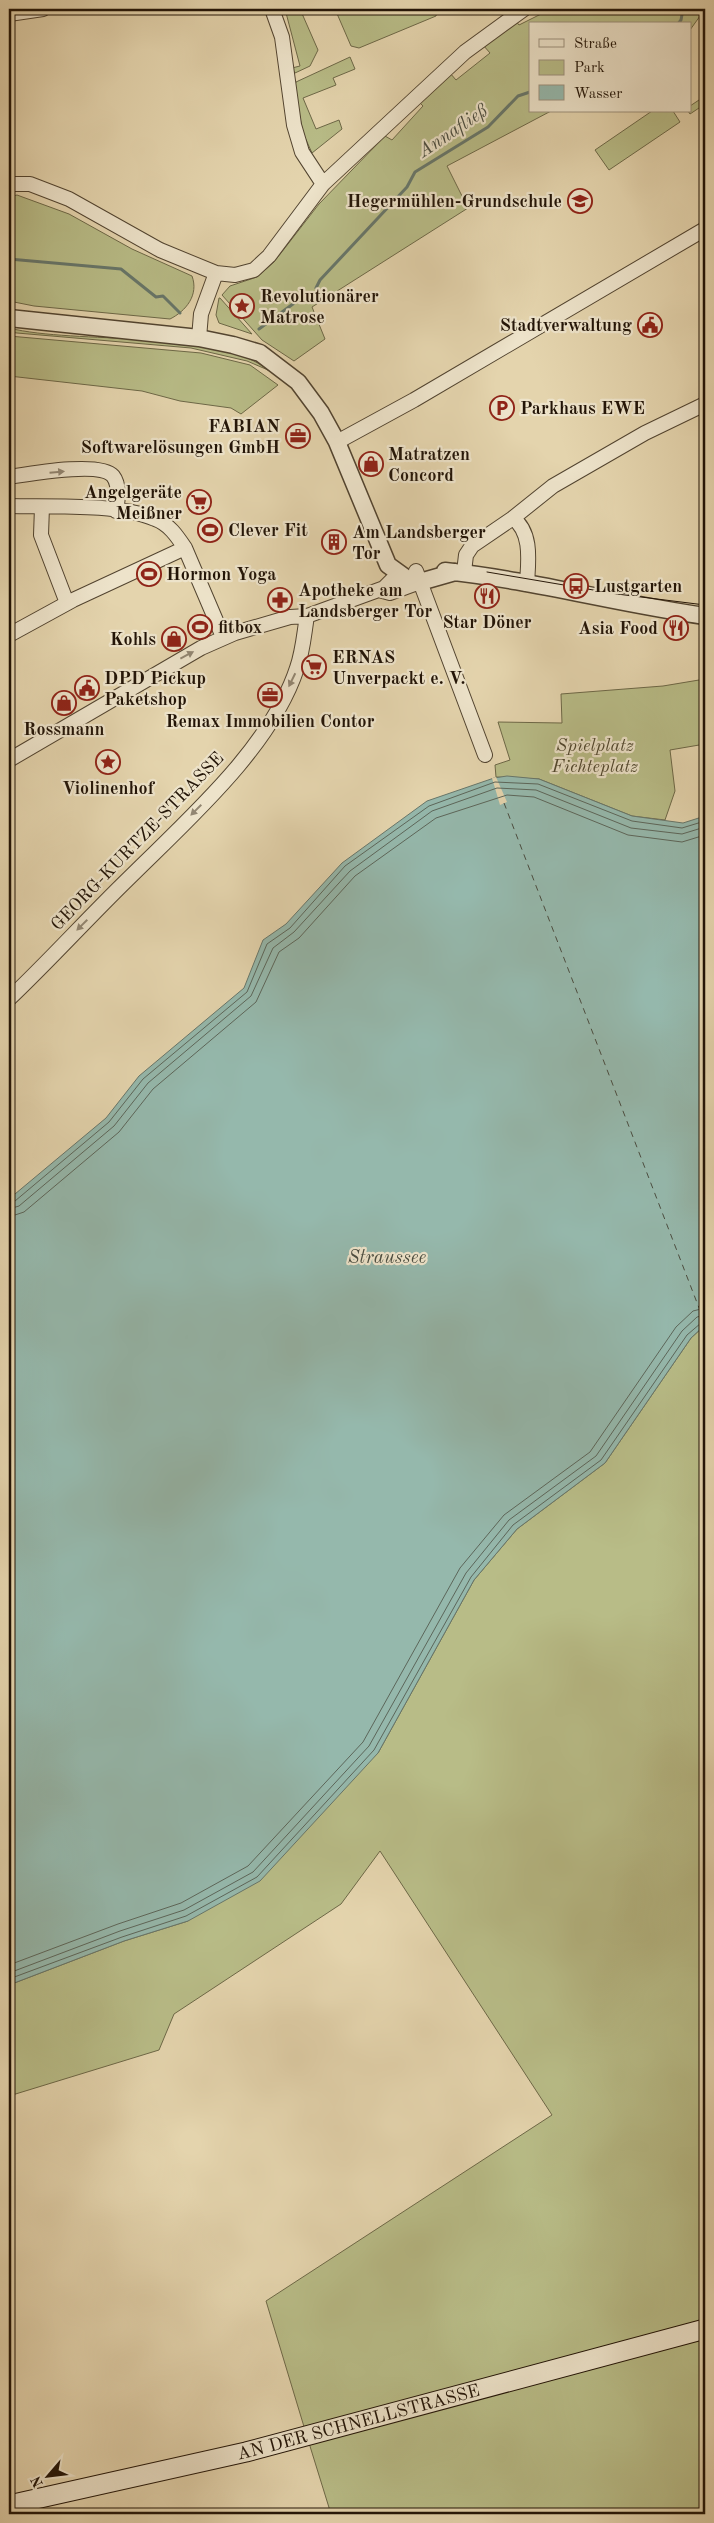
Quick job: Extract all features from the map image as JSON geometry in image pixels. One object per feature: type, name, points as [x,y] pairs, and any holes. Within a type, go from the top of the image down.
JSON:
[{"type":"main road","name":"AN DER SCHNELLSTRASSE","points":[[9,2505],[246,2452],[705,2329]]},
{"type":"street","points":[[12,12],[42,9]]},
{"type":"street","points":[[272,9],[282,37],[294,125],[302,152],[323,184]]},
{"type":"street","points":[[9,184],[30,184],[69,199],[160,250],[216,273],[235,276],[254,270],[269,256],[323,184],[465,52],[524,9]]},
{"type":"street","points":[[337,442],[422,395],[705,229]]},
{"type":"street","points":[[199,338],[201,314],[216,273]]},
{"type":"street","points":[[9,318],[199,338],[260,353],[304,389],[337,442],[385,561],[398,574],[418,576],[460,572],[705,616]]},
{"type":"street","points":[[460,572],[466,555],[472,546],[513,518],[533,500],[567,477],[645,433],[705,404]]},
{"type":"street","points":[[9,477],[92,469],[106,471],[114,478],[116,483],[116,511]]},
{"type":"street","points":[[9,506],[116,511],[155,518],[170,529],[184,548],[223,638]]},
{"type":"street","points":[[42,507],[41,535],[67,603]]},
{"type":"street","points":[[513,518],[522,527],[529,551],[527,584]]},
{"type":"street","points":[[372,526],[399,561],[418,576],[485,754]]},
{"type":"street","points":[[9,635],[67,603],[184,548]]},
{"type":"street","points":[[9,760],[174,662],[223,638],[290,617],[307,616],[379,590],[384,588],[398,574]]},
{"type":"street","points":[[379,590],[390,592],[418,576]]},
{"type":"street","name":"GEORG-KURTZE-STRASSE","points":[[9,999],[212,794],[248,751],[274,714],[297,670],[302,652],[307,616]]},
{"type":"green space","points":[[285,9],[300,9],[318,50],[310,66],[295,73],[292,68],[300,66]]},
{"type":"green space","points":[[335,9],[438,9],[436,16],[359,48],[351,46]]},
{"type":"green space","points":[[551,9],[705,9],[692,27],[692,22],[529,22],[529,112],[549,112],[447,166],[468,208],[312,307],[325,339],[294,361],[262,340],[222,295],[230,286],[257,277],[274,262],[319,204],[385,136],[392,140],[423,106],[419,102],[450,73],[456,80],[490,53],[483,45],[515,20],[519,25]]},
{"type":"green space","points":[[350,57],[355,69],[333,78],[336,85],[303,98],[316,129],[339,120],[342,129],[312,153],[303,133],[294,87],[296,82]]},
{"type":"green space","points":[[705,96],[705,104],[690,114],[689,112],[692,112],[692,105]]},
{"type":"green space","points":[[651,112],[674,112],[680,122],[609,170],[595,150]]},
{"type":"green space","points":[[17,195],[69,214],[132,249],[192,276],[194,290],[190,302],[181,312],[170,319],[34,306],[9,301],[9,197]]},
{"type":"green space","points":[[219,298],[252,334],[219,323],[216,315]]},
{"type":"green space","points":[[9,328],[37,333],[181,343],[215,348],[245,357],[268,370],[247,361],[191,348],[17,333],[9,332]]},
{"type":"green space","points":[[9,336],[201,353],[250,365],[278,385],[241,414],[231,408],[180,401],[142,391],[9,376]]},
{"type":"green space","name":"Spielplatz Fichteplatz","points":[[705,679],[705,744],[670,750],[675,791],[665,820],[632,816],[539,779],[496,777],[495,765],[510,760],[498,722],[562,723],[561,694],[663,686]]},
{"type":"green space","points":[[705,1325],[705,2323],[305,2430],[266,2301],[552,2115],[380,1851],[341,1904],[174,2014],[159,2050],[9,2096],[9,1985],[124,1941],[188,1921],[378,1753],[474,1580],[517,1529],[605,1463],[691,1338]]},
{"type":"green space","points":[[705,2336],[705,2514],[331,2514],[309,2443]]},
{"type":"water","name":"Straussee","points":[[507,776],[539,779],[632,816],[683,823],[705,816],[705,1325],[691,1338],[605,1463],[517,1529],[474,1580],[378,1753],[260,1881],[188,1921],[124,1941],[9,1985],[9,1199],[106,1118],[139,1076],[244,988],[263,940],[286,924],[342,863],[427,801],[494,778]]},
{"type":"pier","points":[[496,777],[507,802],[500,805],[492,778]]},
{"type":"waterway","name":"Annafließ","points":[[680,22],[683,9]]},
{"type":"waterway","name":"Annafließ","points":[[316,288],[320,280],[407,187],[415,172],[488,127],[518,96],[529,92]]},
{"type":"waterway","points":[[9,259],[121,269],[156,297],[163,296],[180,313]]},
{"type":"waterway","name":"Annafließ","points":[[259,329],[297,301]]},
{"type":"ferry route","points":[[504,803],[701,1313]]},
{"type":"tram line","points":[[487,572],[617,594],[705,605]]},
{"type":"place","name":"Hegermühlen-Grundschule","points":[[580,201]]},
{"type":"place","name":"Revolutionärer Matrose","points":[[242,306]]},
{"type":"place","name":"Stadtverwaltung","points":[[650,325]]},
{"type":"place","name":"Parkhaus EWE","points":[[502,408]]},
{"type":"place","name":"FABIAN Softwarelösungen GmbH","points":[[298,436]]},
{"type":"place","name":"Matratzen Concord","points":[[371,464]]},
{"type":"place","name":"Angelgeräte Meißner","points":[[199,502]]},
{"type":"place","name":"Clever Fit","points":[[210,530]]},
{"type":"place","name":"Am Landsberger Tor","points":[[334,542]]},
{"type":"place","name":"Hormon Yoga","points":[[149,574]]},
{"type":"place","name":"Lustgarten","points":[[576,586]]},
{"type":"place","name":"Star Döner","points":[[487,596]]},
{"type":"place","name":"Apotheke am Landsberger Tor","points":[[280,600]]},
{"type":"place","name":"fitbox","points":[[200,627]]},
{"type":"place","name":"Asia Food","points":[[676,628]]},
{"type":"place","name":"Kohls","points":[[174,639]]},
{"type":"place","name":"ERNAS Unverpackt e. V.","points":[[314,667]]},
{"type":"place","name":"DPD Pickup Paketshop","points":[[87,688]]},
{"type":"place","name":"Remax Immobilien Contor","points":[[270,695]]},
{"type":"place","name":"Rossmann","points":[[64,703]]},
{"type":"place","name":"Violinenhof","points":[[108,762]]}]
